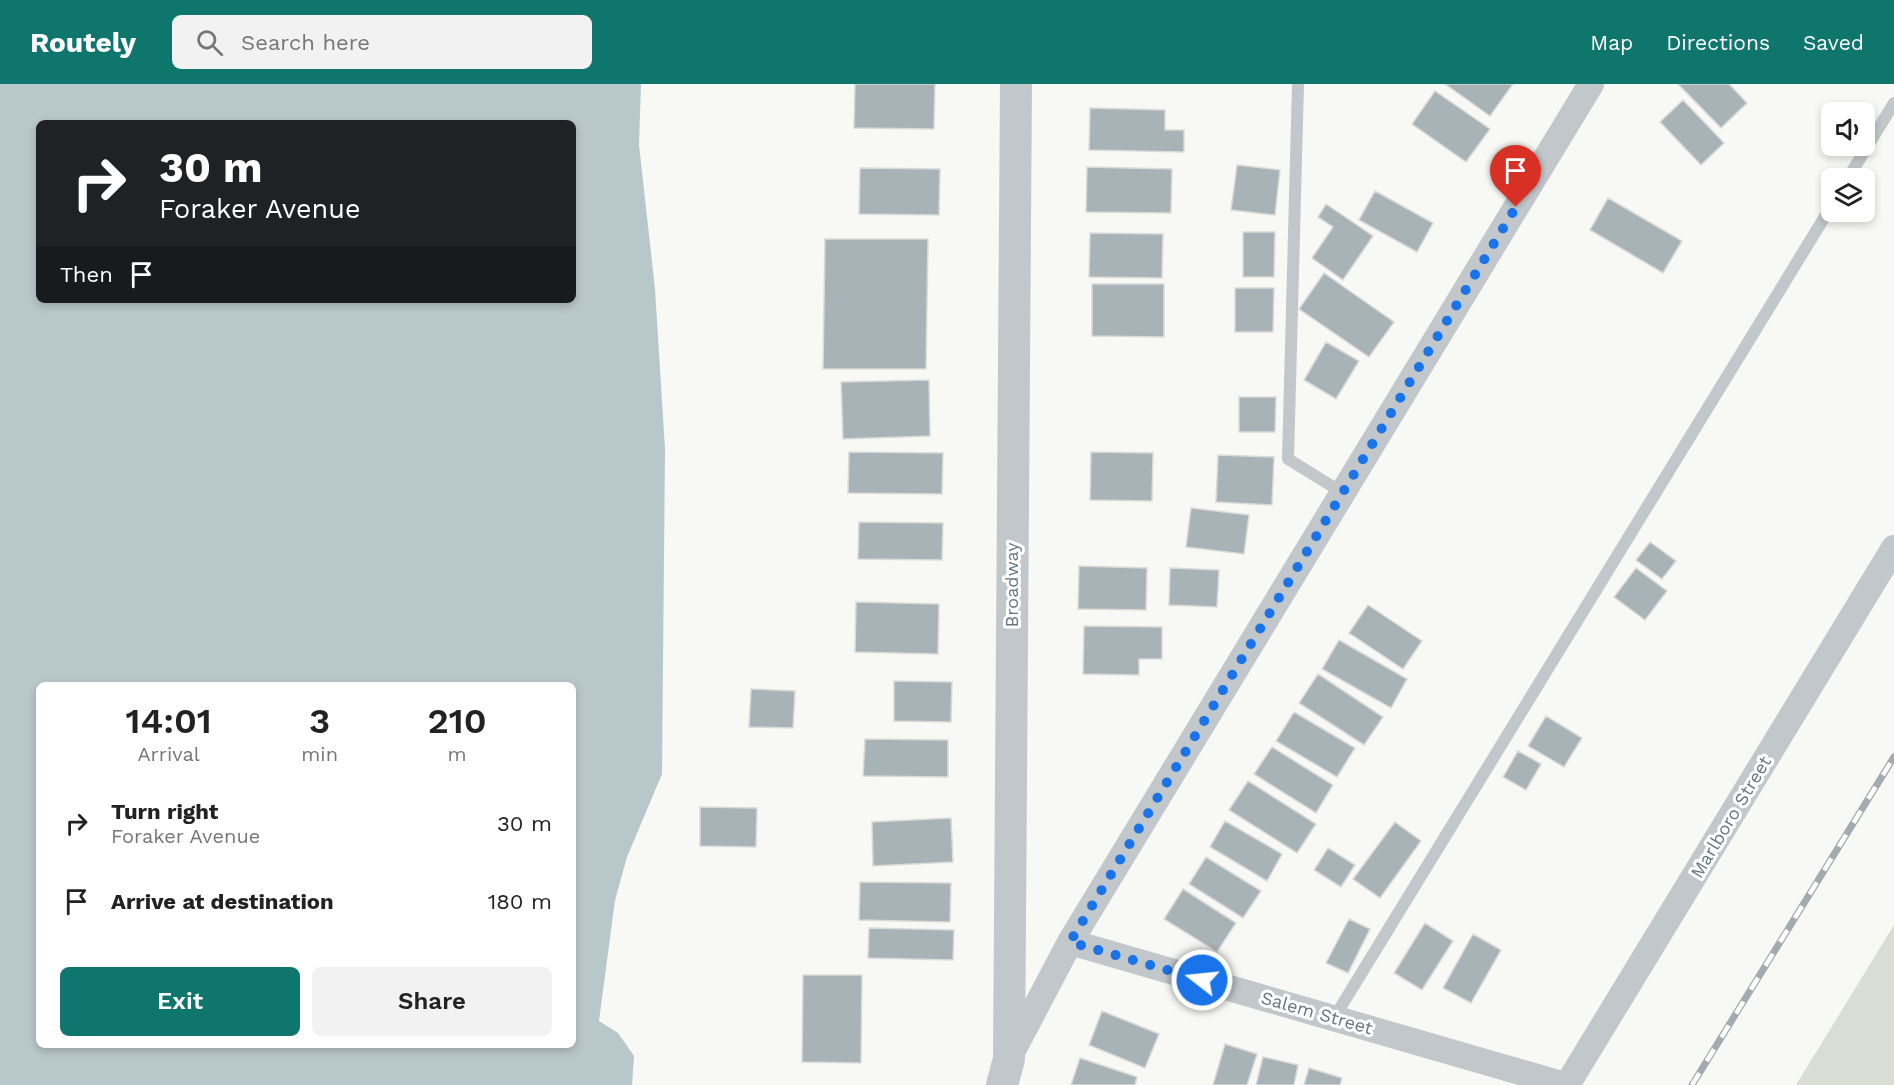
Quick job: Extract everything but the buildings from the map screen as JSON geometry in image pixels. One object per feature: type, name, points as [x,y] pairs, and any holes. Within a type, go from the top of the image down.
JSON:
[{"type":"street","name":"Broadway","points":[[1006,1072],[1016,84]]},
{"type":"street","points":[[1006,1072],[1070,942],[1591,84]]},
{"type":"street","name":"Marlboro Street","points":[[1566,1085],[1894,548]]},
{"type":"street","name":"Salem Street","points":[[1070,942],[1566,1085]]},
{"type":"lane","points":[[1298,84],[1288,459],[1343,493]]},
{"type":"lane","points":[[1854,168],[1894,103]]},
{"type":"lane","points":[[1334,1018],[1822,222]]},
{"type":"shaded area","points":[[0,84],[641,84],[639,145],[655,289],[665,449],[662,774],[627,857],[615,900],[599,1021],[618,1033],[634,1056],[632,1085],[0,1085]]},
{"type":"shaded area","points":[[1894,925],[1894,1085],[1796,1085]]},
{"type":"railway","points":[[1692,1085],[1894,757]]},
{"type":"route","points":[[1202,980],[1070,942],[1516,207]]}]
